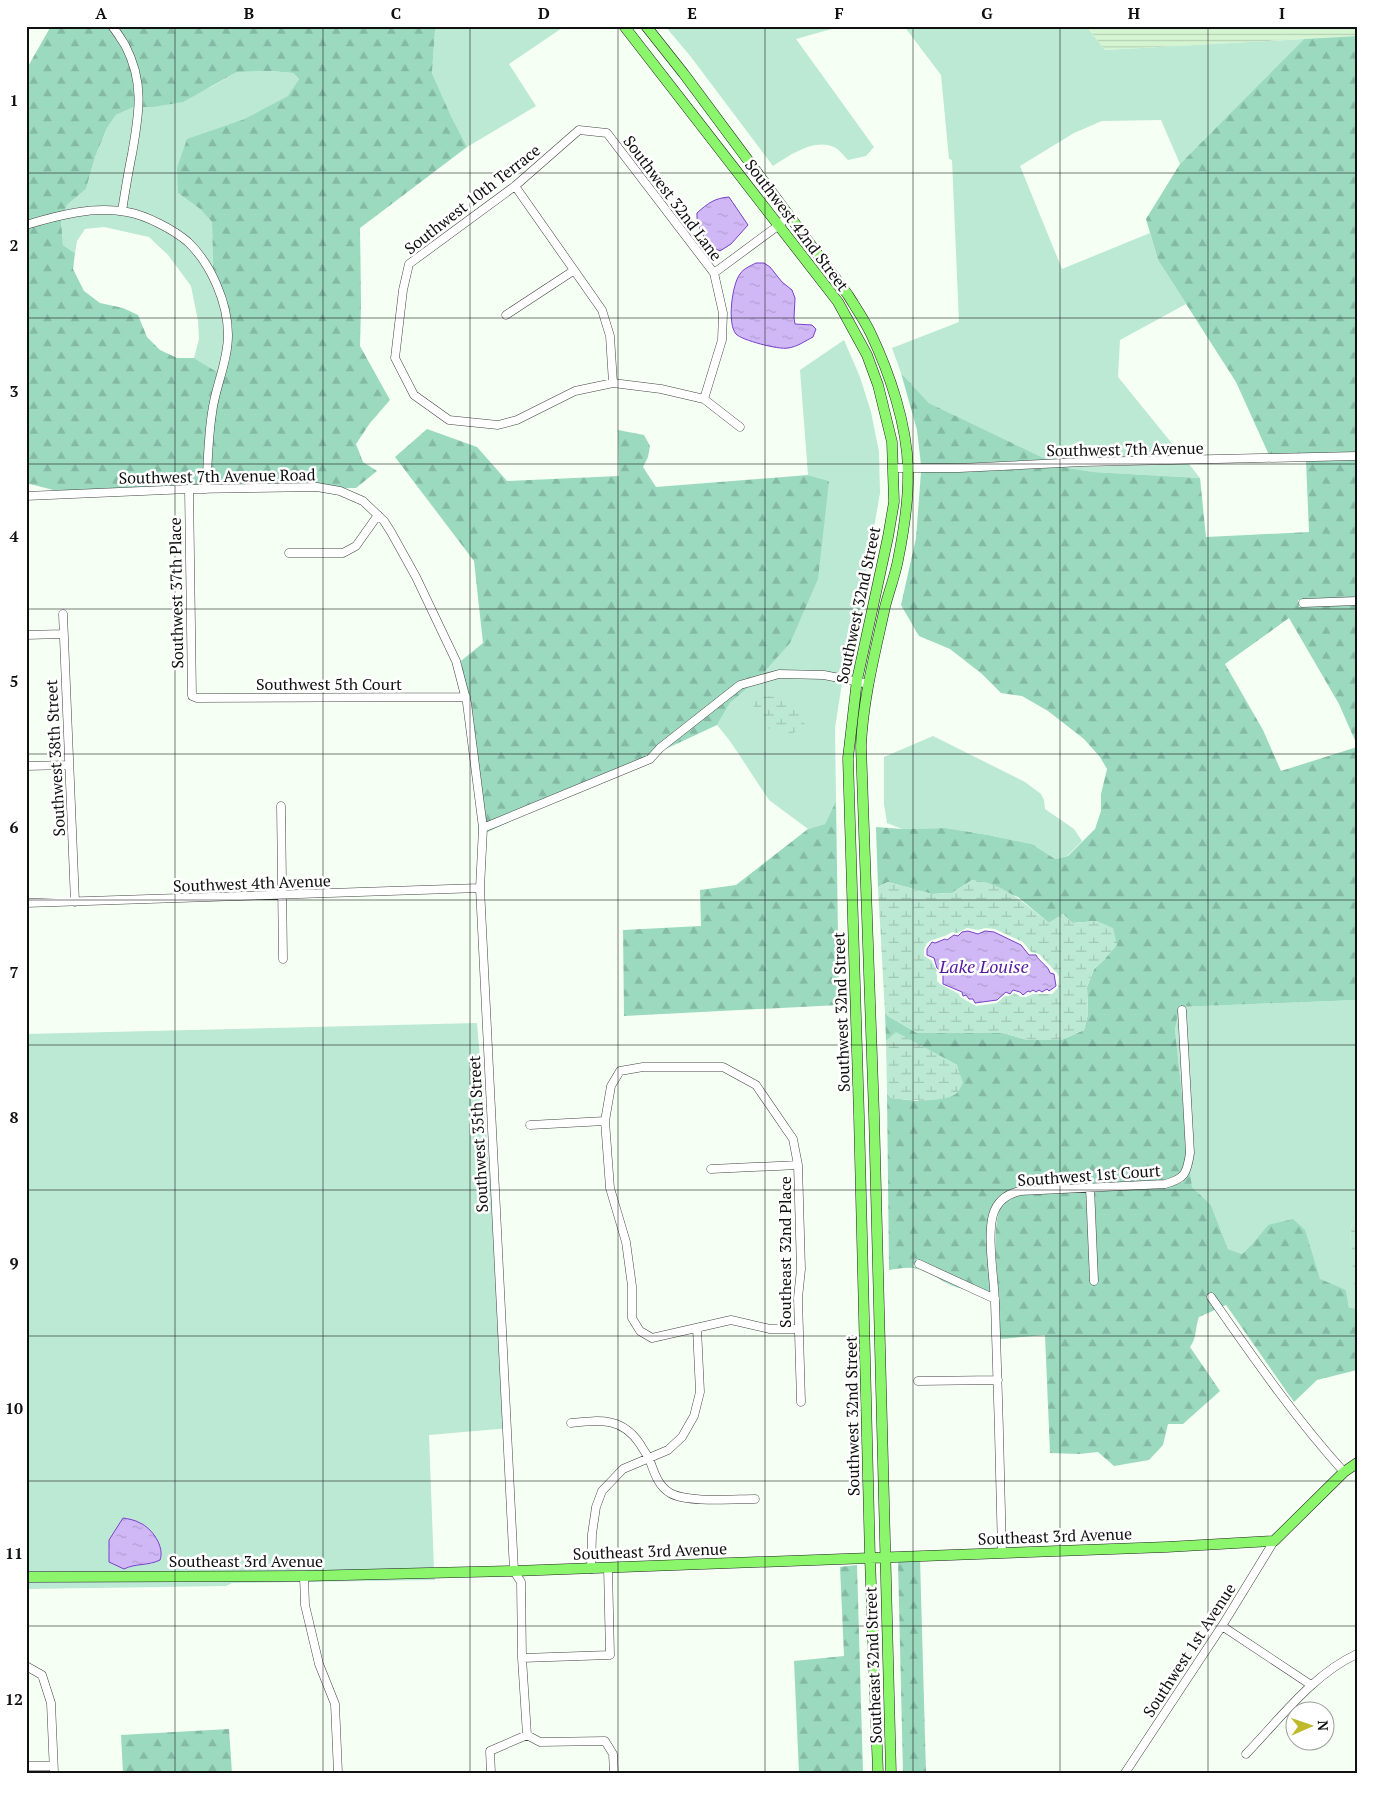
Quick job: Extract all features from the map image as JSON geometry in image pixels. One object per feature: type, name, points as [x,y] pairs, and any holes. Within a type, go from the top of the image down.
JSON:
[{"type":"main road","name":"Southwest 42nd Street","points":[[624,26],[838,302],[867,355],[886,412],[892,442],[894,468]]},
{"type":"main road","name":"Southwest 42nd Street","points":[[646,26],[684,74],[848,295],[871,333],[891,384],[905,443],[908,468]]},
{"type":"main road","name":"Southwest 32nd Street","points":[[870,1558],[860,1116],[848,758],[856,680],[894,502],[894,468]]},
{"type":"main road","name":"Southwest 32nd Street","points":[[884,1557],[874,1114],[861,746],[862,725],[869,684],[904,528],[908,500],[908,468]]},
{"type":"main road","points":[[1274,1541],[1344,1472],[1357,1463]]},
{"type":"main road","name":"Southeast 3rd Avenue","points":[[26,1576],[304,1576],[591,1569],[1166,1547],[1274,1541]]},
{"type":"main road","name":"Southeast 32nd Street","points":[[884,1557],[891,1773]]},
{"type":"main road","name":"Southeast 32nd Street","points":[[870,1558],[878,1773]]},
{"type":"street","points":[[112,26],[130,55],[138,76],[140,96],[139,114],[122,211]]},
{"type":"street","name":"Southwest 10th Terrace","points":[[607,133],[579,130],[515,186],[409,264],[403,290],[395,358],[414,394],[449,420],[498,425],[517,420],[575,391],[612,383]]},
{"type":"street","name":"Southwest 32nd Lane","points":[[607,133],[714,273],[723,313],[722,340],[704,399]]},
{"type":"street","points":[[515,186],[602,310],[610,336],[612,383],[661,388],[704,399],[740,426]]},
{"type":"street","points":[[26,225],[70,213],[98,210],[129,212],[150,219],[188,242],[200,256],[211,274],[226,315],[228,334],[226,352],[212,413],[206,489]]},
{"type":"street","points":[[714,273],[779,225],[788,216]]},
{"type":"street","points":[[506,315],[573,271]]},
{"type":"street","name":"Southwest 7th Avenue","points":[[894,468],[959,468],[1083,462],[1357,456]]},
{"type":"street","name":"Southwest 7th Avenue Road","points":[[26,496],[189,489],[317,487],[353,495],[363,501],[378,515],[391,532],[416,577],[456,661],[466,697]]},
{"type":"street","name":"Southwest 37th Place","points":[[189,489],[192,696]]},
{"type":"street","points":[[289,553],[343,553],[356,546],[378,515]]},
{"type":"street","points":[[1302,603],[1357,601]]},
{"type":"street","name":"Southwest 38th Street","points":[[62,614],[75,902]]},
{"type":"street","points":[[26,635],[63,634]]},
{"type":"street","points":[[483,828],[650,759],[660,748],[740,685],[779,674],[824,675],[869,684]]},
{"type":"street","name":"Southwest 5th Court","points":[[192,696],[197,698],[466,697]]},
{"type":"street","name":"Southwest 35th Street","points":[[466,697],[483,828],[480,888],[514,1571],[522,1582],[522,1658],[527,1735]]},
{"type":"street","points":[[26,766],[69,765]]},
{"type":"street","points":[[280,806],[283,959]]},
{"type":"street","name":"Southwest 4th Avenue","points":[[26,903],[480,888]]},
{"type":"street","name":"Southwest 1st Court","points":[[995,1299],[992,1222],[994,1213],[1002,1199],[1020,1191],[1165,1184],[1178,1180],[1187,1170],[1190,1154],[1182,1010]]},
{"type":"street","name":"Southeast 32nd Place","points":[[605,1121],[611,1086],[620,1071],[643,1067],[723,1067],[756,1084],[793,1139],[798,1165],[801,1269],[798,1298],[798,1329],[801,1402]]},
{"type":"street","points":[[530,1125],[605,1121],[610,1188],[626,1242],[632,1286],[632,1318],[640,1331],[652,1338],[731,1320],[770,1329],[798,1329]]},
{"type":"street","points":[[711,1169],[798,1165]]},
{"type":"street","points":[[1090,1187],[1094,1281]]},
{"type":"street","points":[[919,1264],[995,1299],[1002,1552]]},
{"type":"street","points":[[1211,1297],[1318,1444],[1344,1472]]},
{"type":"street","points":[[591,1569],[592,1534],[596,1507],[602,1492],[623,1469],[668,1450],[682,1437],[694,1416],[700,1392],[697,1328]]},
{"type":"street","points":[[918,1381],[998,1380]]},
{"type":"street","points":[[572,1423],[600,1420],[616,1423],[634,1435],[649,1458],[655,1477],[670,1493],[693,1499],[755,1499]]},
{"type":"street","name":"Southwest 1st Avenue","points":[[1125,1773],[1222,1626],[1274,1541]]},
{"type":"street","points":[[522,1658],[610,1655],[608,1568]]},
{"type":"street","points":[[304,1576],[306,1605],[318,1664],[335,1704],[338,1773]]},
{"type":"street","points":[[1222,1626],[1311,1685]]},
{"type":"street","points":[[1246,1754],[1311,1685],[1327,1672],[1357,1654]]},
{"type":"street","points":[[26,1666],[42,1675],[51,1703],[54,1769],[26,1766]]},
{"type":"street","points":[[492,1773],[490,1751],[527,1735],[540,1742],[605,1742],[613,1754],[614,1773]]},
{"type":"green space","points":[[51,26],[436,26],[432,73],[467,147],[360,228],[360,346],[390,400],[370,423],[356,444],[363,462],[377,471],[356,488],[65,493],[26,483],[26,70]],"holes":[[[271,71],[293,73],[299,79],[288,96],[242,120],[187,139],[177,168],[178,193],[200,209],[212,222],[213,269],[229,318],[230,359],[222,375],[194,358],[177,358],[160,350],[147,337],[138,315],[123,308],[100,303],[84,291],[73,269],[75,253],[63,245],[61,220],[67,205],[86,189],[95,157],[107,128],[116,115],[134,107],[153,107],[183,102],[237,72]]]},
{"type":"green space","points":[[436,26],[565,26],[509,64],[536,106],[467,147],[432,73]]},
{"type":"green space","points":[[665,26],[842,26],[796,39],[874,147],[866,156],[848,160],[836,148],[826,145],[810,146],[773,166],[691,57]]},
{"type":"green space","points":[[904,26],[1086,26],[1105,50],[1304,39],[1180,164],[1161,120],[1102,121],[1074,133],[1020,166],[1062,269],[1150,233],[1158,260],[1186,304],[1120,340],[1118,377],[1183,457],[1048,460],[929,403],[901,373],[892,348],[959,322],[952,160],[949,159],[941,75]]},
{"type":"green space","points":[[1086,26],[1357,26],[1357,36],[1105,50]]},
{"type":"green space","points":[[1357,36],[1357,452],[1269,455],[1236,382],[1158,260],[1146,219],[1180,164],[1304,39]]},
{"type":"green space","points":[[271,71],[293,73],[299,79],[289,96],[242,120],[178,193],[200,209],[212,222],[213,269],[229,318],[230,359],[222,375],[194,358],[199,339],[198,321],[191,286],[168,255],[149,237],[104,227],[85,229],[77,241],[75,253],[63,245],[61,220],[67,205],[86,189],[95,157],[107,128],[116,115],[134,107],[153,107],[211,87],[237,72]]},
{"type":"green space","points":[[844,340],[860,377],[871,412],[879,452],[880,493],[858,620],[842,683],[835,728],[836,801],[825,824],[808,829],[769,800],[730,741],[717,725],[730,703],[756,681],[829,481],[808,475],[800,370]]},
{"type":"green space","points":[[901,373],[929,403],[1048,460],[921,465],[917,430]]},
{"type":"green space","points":[[427,429],[477,447],[507,481],[619,476],[618,430],[644,435],[650,446],[648,457],[643,467],[656,487],[808,475],[829,481],[818,579],[790,643],[756,681],[730,703],[717,725],[479,836],[473,732],[461,661],[483,643],[474,561],[395,457]]},
{"type":"green space","points":[[1357,460],[1357,598],[1298,600],[1299,607],[1357,605],[1357,745],[1339,704],[1289,618],[1225,664],[1263,730],[1281,771],[1357,747],[1357,1000],[1179,1007],[1175,1030],[1192,1187],[1211,1205],[1228,1249],[1242,1254],[1268,1225],[1293,1219],[1305,1230],[1320,1279],[1346,1290],[1349,1308],[1357,1309],[1357,1370],[1317,1380],[1294,1402],[1226,1305],[1199,1317],[1194,1340],[1190,1347],[1220,1391],[1183,1424],[1168,1424],[1163,1445],[1149,1460],[1114,1466],[1098,1452],[1079,1454],[1050,1453],[1045,1335],[1000,1339],[1000,1298],[996,1232],[1000,1209],[1007,1199],[1024,1194],[1165,1188],[1183,1182],[1180,1175],[1164,1180],[1026,1187],[1005,1194],[992,1207],[987,1223],[991,1293],[917,1259],[913,1266],[964,1289],[913,1268],[889,1270],[887,1093],[891,1098],[918,1101],[957,1065],[896,1033],[886,1041],[885,1012],[888,1016],[917,1033],[1003,1033],[1028,1040],[1061,1040],[1084,1030],[1088,1014],[1087,987],[1094,969],[1105,959],[1097,921],[1072,923],[1063,914],[1049,923],[1018,897],[972,880],[952,893],[932,894],[888,882],[878,887],[876,827],[902,829],[946,828],[1032,844],[1055,859],[1068,856],[1095,829],[1101,811],[1101,794],[1107,769],[1100,757],[1084,739],[1048,711],[1022,696],[1001,693],[982,674],[950,649],[919,636],[901,605],[916,538],[921,472],[1062,467],[1093,472],[1200,478],[1206,537],[1309,532],[1306,461]]},
{"type":"green space","points":[[1189,464],[1200,478],[1092,472],[1062,467]]},
{"type":"green space","points":[[777,696],[792,699],[803,713],[805,728],[790,734],[769,729],[755,713],[753,703],[758,697]]},
{"type":"green space","points":[[933,736],[1025,782],[1041,794],[1045,809],[1074,829],[1082,841],[1067,856],[1055,859],[1032,844],[946,828],[902,829],[887,823],[884,804],[884,757]]},
{"type":"green space","points":[[836,801],[839,1005],[624,1016],[623,930],[701,926],[700,890],[736,885],[808,829],[825,824]]},
{"type":"green space","points":[[972,880],[983,882],[1004,890],[1023,902],[1049,923],[1063,914],[1073,923],[1097,921],[1113,928],[1117,945],[1094,969],[1087,987],[1088,1014],[1084,1030],[1061,1040],[1028,1040],[1003,1033],[917,1033],[888,1016],[885,1012],[878,887],[888,882],[932,894],[952,893]],"holes":[[[967,928],[978,930],[985,928],[995,929],[1023,942],[1031,952],[1039,954],[1057,973],[1059,977],[1058,988],[1052,994],[1033,994],[1021,997],[1014,993],[1005,996],[997,1003],[976,1006],[940,984],[937,981],[937,971],[931,960],[924,956],[926,945],[952,932],[957,933]]]},
{"type":"green space","points":[[1357,1000],[1357,1221],[1353,1222],[1350,1230],[1357,1309],[1349,1308],[1346,1290],[1320,1280],[1313,1259],[1268,1225],[1242,1254],[1228,1249],[1211,1205],[1192,1187],[1175,1030],[1178,1007]]},
{"type":"green space","points":[[477,1023],[511,1428],[429,1435],[434,1570],[304,1573],[26,1573],[26,1034]],"holes":[[[150,1530],[160,1547],[152,1564],[134,1564]]]},
{"type":"green space","points":[[896,1032],[957,1065],[963,1083],[957,1093],[935,1100],[891,1098],[887,1093],[886,1041]]},
{"type":"green space","points":[[1357,1221],[1357,1297],[1354,1284],[1350,1230],[1353,1222]]},
{"type":"green space","points":[[920,1559],[926,1773],[903,1773],[898,1561]]},
{"type":"green space","points":[[857,1565],[863,1773],[799,1773],[794,1661],[844,1656],[840,1567]]},
{"type":"green space","points":[[435,1577],[435,1580],[26,1589],[26,1580]]},
{"type":"green space","points":[[229,1729],[232,1773],[123,1773],[121,1735]]},
{"type":"water","points":[[729,197],[748,225],[731,244],[720,251],[711,245],[703,235],[698,224],[697,213],[712,202]]},
{"type":"water","points":[[756,263],[764,263],[770,267],[782,282],[792,290],[795,298],[795,324],[812,325],[816,329],[813,337],[801,344],[783,348],[752,342],[736,334],[733,329],[731,313],[735,286],[741,272]]},
{"type":"water","name":"Lake Louise","points":[[968,931],[978,934],[985,931],[994,932],[1021,945],[1029,955],[1036,955],[1050,973],[1054,974],[1056,986],[1049,991],[1047,989],[1042,992],[1033,990],[1023,995],[1013,990],[1010,994],[1006,992],[997,1000],[975,1003],[973,999],[969,999],[966,995],[963,996],[962,992],[943,984],[943,972],[937,968],[934,958],[927,955],[927,949],[932,942],[947,940],[954,935],[958,936],[962,932]]},
{"type":"water","points":[[123,1518],[145,1525],[153,1533],[161,1549],[160,1560],[124,1569],[109,1562],[109,1540]]}]
